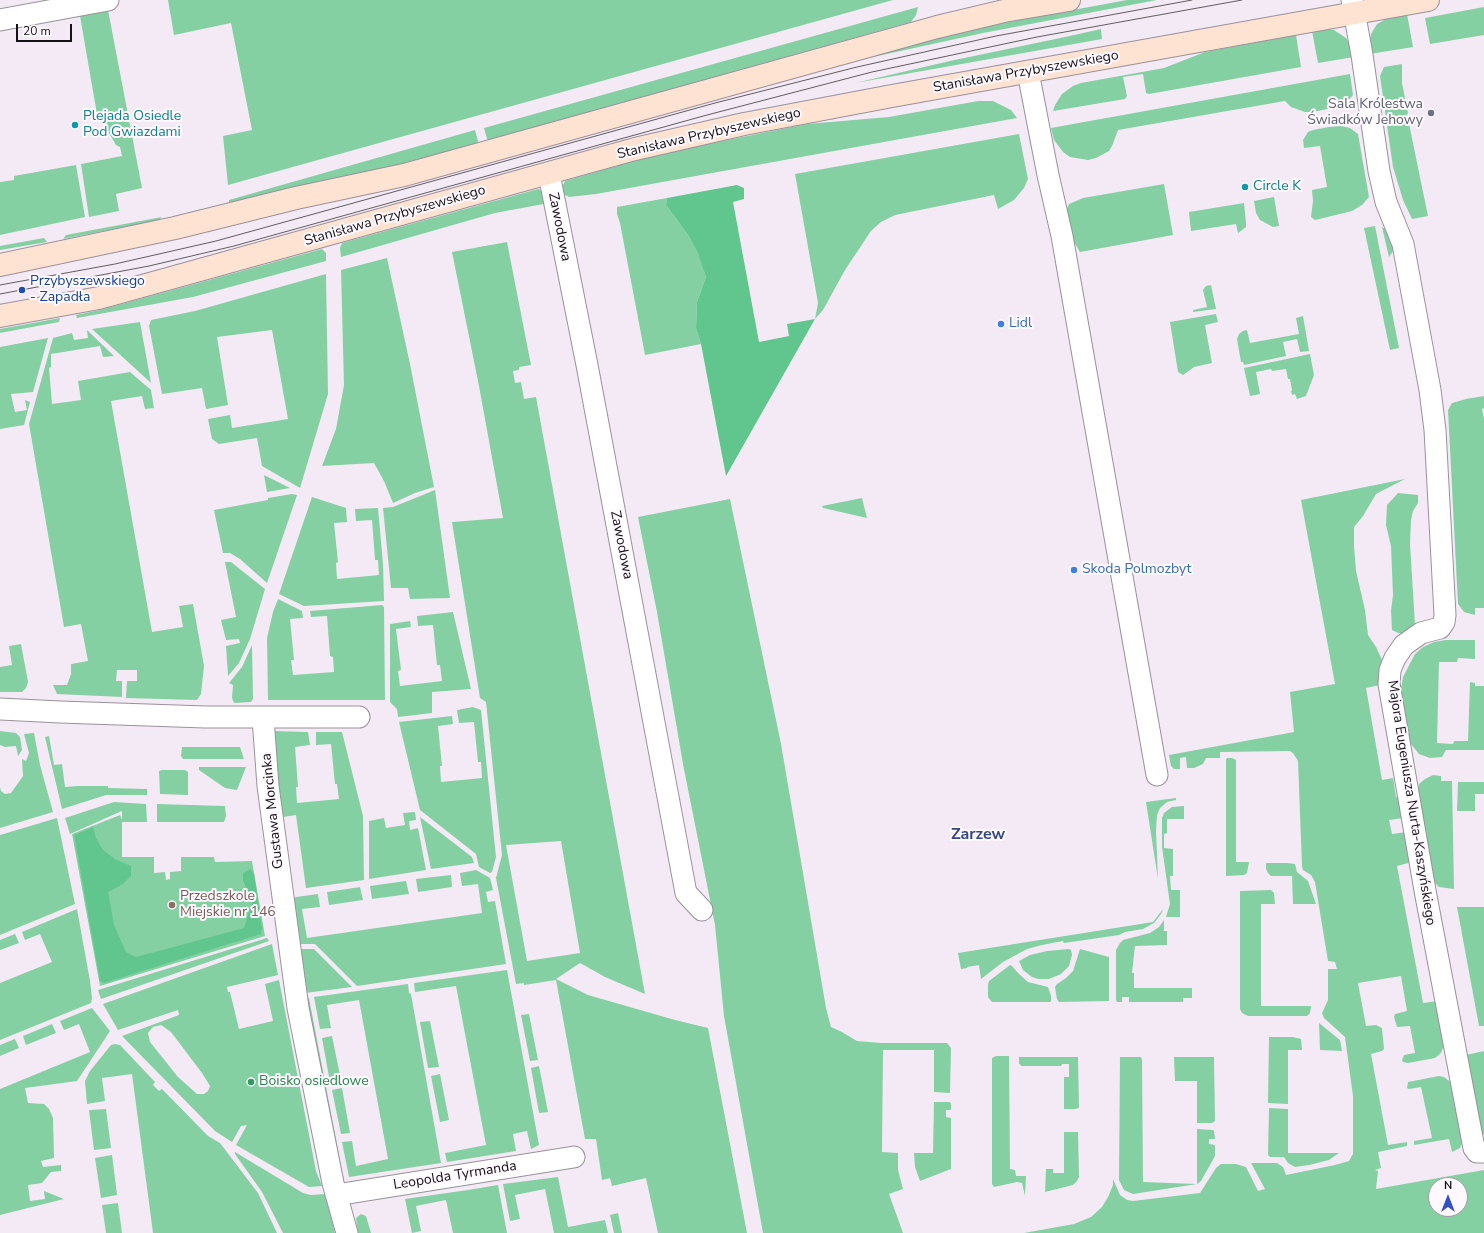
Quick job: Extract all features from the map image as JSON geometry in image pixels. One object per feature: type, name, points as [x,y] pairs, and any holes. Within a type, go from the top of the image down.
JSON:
[{"type":"main road","points":[[0,265],[175,228],[296,198],[404,175],[937,27],[1004,11],[1068,0]]},
{"type":"main road","name":"Stanisława Przybyszewskiego","points":[[0,316],[63,306],[132,290],[635,150],[744,124],[1028,72],[1353,7],[1428,0]]},
{"type":"street","points":[[0,20],[108,0]]},
{"type":"street","name":"Majora Eugeniusza Nurta-Kaszyńskiego","points":[[1353,7],[1362,56],[1379,171],[1386,202],[1403,244],[1430,390],[1435,430],[1445,615],[1444,622],[1440,628],[1421,633],[1404,645],[1395,658],[1390,670],[1389,684],[1426,896],[1474,1148],[1477,1152],[1484,1152]]},
{"type":"street","points":[[1028,72],[1049,182],[1062,236],[1157,775]]},
{"type":"street","name":"Zawodowa","points":[[549,174],[587,365],[686,893],[702,910]]},
{"type":"street","points":[[0,709],[263,718],[359,717]]},
{"type":"street","name":"Gustawa Morcinka","points":[[263,718],[268,786],[298,1008],[336,1195],[347,1233]]},
{"type":"street","name":"Leopolda Tyrmanda","points":[[336,1195],[574,1157]]},
{"type":"green space","points":[[168,0],[893,0],[228,185],[223,136],[252,130],[231,23],[174,35]]},
{"type":"green space","points":[[1127,0],[1157,0],[983,33],[841,64],[981,27]]},
{"type":"green space","points":[[918,7],[916,15],[911,22],[488,140],[487,139],[484,128]]},
{"type":"green space","points":[[1484,7],[1484,35],[1430,44],[1425,18]]},
{"type":"green space","points":[[108,10],[142,188],[116,194],[119,211],[89,217],[81,164],[122,156],[120,147],[116,145],[109,133],[104,119],[98,120],[80,16]]},
{"type":"green space","points":[[1407,14],[1413,47],[1370,54],[1371,34],[1377,24],[1388,18]]},
{"type":"green space","points":[[1101,29],[1102,39],[855,83],[950,61]]},
{"type":"green space","points":[[1327,29],[1334,30],[1346,38],[1350,44],[1354,57],[1318,63],[1312,31]]},
{"type":"green space","points":[[1296,35],[1301,67],[1149,94],[1146,93],[1143,74],[1123,77],[1127,96],[1125,99],[1053,111],[1062,94],[1073,86],[1081,83],[1164,68],[1205,52]]},
{"type":"green space","points":[[1402,64],[1402,83],[1407,114],[1428,216],[1412,219],[1403,200],[1393,167],[1380,76],[1384,67]]},
{"type":"green space","points":[[1350,74],[1353,95],[1346,103],[1337,107],[1313,112],[1305,112],[1291,107],[1285,101],[1118,130],[1109,151],[1096,158],[1088,160],[1070,157],[1063,152],[1054,140],[1051,128]]},
{"type":"green space","points":[[978,101],[993,101],[1011,110],[1017,118],[596,194],[569,197],[563,194],[562,187],[565,181],[638,160],[688,148],[807,124],[889,117]]},
{"type":"green space","points":[[1341,126],[1350,128],[1358,134],[1369,197],[1362,205],[1352,211],[1315,220],[1311,217],[1313,201],[1312,190],[1327,187],[1320,146],[1304,148],[1303,140],[1308,132],[1313,130]]},
{"type":"green space","points":[[475,130],[478,141],[477,143],[386,168],[304,185],[231,203],[229,202],[229,200]]},
{"type":"green space","points":[[1019,134],[1028,179],[1024,188],[1014,200],[998,209],[994,195],[895,215],[881,222],[871,231],[845,270],[823,310],[815,319],[818,303],[795,174]]},
{"type":"green space","points":[[76,165],[85,217],[0,235],[0,182],[14,180],[14,176]]},
{"type":"green space","points":[[1164,184],[1173,235],[1080,252],[1074,242],[1065,213],[1069,204],[1083,198]]},
{"type":"green space","points":[[737,185],[744,188],[744,199],[733,202],[759,342],[789,336],[787,324],[815,319],[726,476],[701,344],[696,328],[697,302],[706,277],[698,253],[688,235],[666,205],[667,198]]},
{"type":"green space","points":[[538,189],[544,191],[549,203],[495,213],[341,257],[340,248],[342,243]]},
{"type":"green space","points":[[1274,197],[1279,226],[1273,227],[1260,220],[1256,213],[1254,201]]},
{"type":"green space","points":[[667,198],[666,205],[688,235],[700,256],[706,277],[697,302],[696,328],[701,344],[645,355],[617,214],[617,207]]},
{"type":"green space","points":[[1244,203],[1246,227],[1238,233],[1236,224],[1191,231],[1189,212]]},
{"type":"green space","points":[[162,217],[159,220],[63,239],[66,235]]},
{"type":"green space","points":[[1375,226],[1399,348],[1390,350],[1364,228]]},
{"type":"green space","points":[[1382,227],[1389,231],[1395,248],[1389,257]]},
{"type":"green space","points":[[44,238],[47,242],[0,250],[0,246]]},
{"type":"green space","points":[[507,242],[531,365],[519,367],[519,370],[513,371],[515,383],[521,382],[524,399],[536,397],[645,994],[605,977],[580,963],[556,979],[588,995],[708,1028],[747,1233],[658,1233],[646,1178],[612,1186],[610,1178],[602,1180],[596,1139],[585,1139],[556,980],[524,985],[524,983],[516,984],[496,878],[502,855],[486,702],[480,698],[452,522],[503,518],[479,386],[452,252]],"holes":[[[561,841],[580,953],[527,961],[506,845]]]},
{"type":"green space","points":[[322,249],[326,253],[326,261],[193,297],[77,318],[76,315],[100,310]]},
{"type":"green space","points":[[387,258],[410,364],[434,487],[415,493],[393,503],[384,481],[374,463],[322,466],[336,429],[344,385],[341,270]]},
{"type":"green space","points":[[326,274],[328,394],[300,488],[262,466],[257,438],[219,444],[212,439],[208,419],[230,415],[232,428],[288,419],[272,330],[217,337],[228,405],[206,409],[202,388],[162,394],[149,326],[151,320],[195,311]]},
{"type":"green space","points":[[1211,285],[1216,309],[1193,312],[1193,310],[1207,307],[1203,290],[1206,286]]},
{"type":"green space","points":[[1216,314],[1218,322],[1205,325],[1212,363],[1194,367],[1183,375],[1178,372],[1170,322]]},
{"type":"green space","points":[[1303,316],[1309,351],[1300,352],[1297,339],[1283,342],[1286,356],[1244,365],[1243,362],[1241,362],[1237,339],[1239,334],[1243,331],[1247,330],[1250,343],[1299,334],[1296,318]]},
{"type":"green space","points":[[60,318],[59,322],[0,333],[0,329]]},
{"type":"green space","points":[[140,322],[151,383],[92,329]]},
{"type":"green space","points":[[87,330],[114,356],[103,357],[100,346],[51,354],[51,367],[49,368],[52,404],[81,400],[78,381],[130,372],[151,390],[154,408],[145,409],[142,396],[111,401],[152,632],[183,627],[179,606],[193,604],[204,666],[201,694],[197,700],[126,698],[127,681],[137,681],[137,670],[117,670],[116,681],[122,681],[122,697],[57,694],[53,685],[67,685],[71,674],[71,664],[88,661],[81,624],[64,627],[29,424],[53,338],[72,333],[74,340],[88,338]]},
{"type":"green space","points":[[48,338],[33,392],[11,394],[15,412],[27,410],[25,400],[30,402],[24,425],[0,429],[0,347]]},
{"type":"green space","points":[[1310,354],[1314,375],[1306,396],[1297,399],[1295,394],[1292,395],[1290,379],[1288,379],[1286,369],[1272,371],[1271,369],[1256,372],[1260,394],[1250,396],[1244,368]]},
{"type":"green space","points":[[1484,396],[1484,408],[1482,409],[1484,419],[1484,608],[1475,608],[1475,615],[1464,612],[1458,604],[1448,410],[1452,403]]},
{"type":"green space","points":[[264,475],[290,488],[267,492]]},
{"type":"green space","points":[[1405,479],[1376,494],[1363,516],[1354,527],[1354,546],[1356,571],[1365,610],[1368,635],[1376,647],[1384,664],[1380,685],[1366,688],[1382,780],[1393,778],[1396,797],[1400,797],[1404,818],[1389,820],[1392,834],[1406,832],[1412,862],[1397,866],[1423,1003],[1438,1001],[1444,1045],[1441,1053],[1435,1058],[1408,1063],[1403,1062],[1402,1060],[1404,1055],[1415,1053],[1410,1026],[1397,1027],[1394,1017],[1395,1014],[1407,1011],[1401,976],[1358,983],[1366,1026],[1376,1025],[1382,1028],[1384,1049],[1371,1054],[1388,1145],[1407,1142],[1407,1146],[1378,1152],[1381,1168],[1375,1170],[1378,1171],[1376,1189],[1428,1180],[1428,1217],[1468,1217],[1468,1177],[1444,1177],[1484,1170],[1484,1233],[1024,1233],[1074,1224],[1091,1217],[1102,1207],[1108,1197],[1113,1185],[1113,1179],[1120,1195],[1127,1200],[1133,1201],[1200,1193],[1216,1168],[1221,1164],[1236,1164],[1246,1167],[1258,1191],[1265,1189],[1251,1163],[1277,1163],[1283,1167],[1286,1175],[1349,1161],[1353,1154],[1353,1096],[1345,1037],[1324,1018],[1322,1013],[1328,1000],[1328,969],[1337,969],[1335,962],[1328,961],[1315,882],[1311,875],[1303,870],[1302,866],[1298,761],[1290,751],[1220,752],[1220,758],[1206,758],[1203,764],[1194,768],[1187,768],[1186,757],[1180,758],[1180,769],[1174,769],[1171,766],[1169,755],[1294,732],[1290,692],[1335,684],[1301,500]]},
{"type":"green space","points":[[435,490],[450,598],[410,599],[408,588],[391,588],[383,508],[393,507]]},
{"type":"green space","points":[[1398,493],[1418,495],[1418,503],[1413,511],[1411,520],[1410,544],[1415,625],[1404,633],[1398,633],[1392,630],[1391,611],[1393,595],[1391,546],[1386,525],[1387,505]]},
{"type":"green space","points":[[292,494],[297,495],[267,583],[240,559],[230,553],[223,553],[214,510]]},
{"type":"green space","points":[[312,497],[346,508],[347,522],[334,523],[338,562],[336,563],[337,579],[379,575],[378,560],[375,560],[372,520],[356,521],[355,509],[378,508],[383,564],[384,601],[304,606],[279,594]]},
{"type":"green space","points":[[862,498],[867,518],[823,508],[822,506]]},
{"type":"green space","points":[[730,499],[781,744],[826,1008],[831,1027],[857,1041],[881,1043],[947,1043],[951,1048],[950,1093],[934,1092],[934,1050],[883,1050],[882,1152],[898,1153],[898,1170],[903,1189],[889,1194],[903,1233],[763,1233],[724,1016],[715,925],[683,764],[657,612],[638,517]]},
{"type":"green space","points":[[225,562],[231,562],[265,589],[250,639],[239,663],[228,676],[226,646],[240,643],[239,639],[226,640],[221,620],[236,617]]},
{"type":"green space","points":[[278,599],[302,611],[303,618],[290,619],[294,660],[291,660],[293,675],[334,672],[333,657],[330,656],[327,616],[311,617],[310,611],[382,605],[384,607],[385,700],[268,700],[267,638],[273,612]]},
{"type":"green space","points":[[453,612],[471,689],[432,692],[432,713],[398,717],[397,709],[390,702],[390,624],[410,621],[411,627],[396,629],[401,670],[398,671],[400,686],[442,681],[440,665],[437,665],[433,625],[418,626],[417,616]]},
{"type":"green space","points":[[1446,640],[1475,640],[1475,659],[1458,658],[1457,662],[1439,662],[1437,743],[1453,744],[1454,741],[1468,741],[1470,682],[1475,683],[1475,686],[1484,686],[1484,750],[1446,750],[1442,757],[1430,758],[1419,754],[1411,744],[1404,722],[1401,703],[1401,689],[1403,677],[1415,654],[1423,647],[1434,642]]},
{"type":"green space","points":[[21,644],[28,682],[26,688],[22,692],[0,692],[0,667],[12,665],[9,646]]},
{"type":"green space","points":[[252,645],[253,699],[251,702],[234,703],[232,698],[233,685],[229,683],[242,667]]},
{"type":"green space","points":[[473,707],[481,710],[496,857],[492,872],[490,873],[479,867],[476,854],[420,810],[399,722],[452,716],[453,724],[438,726],[442,766],[440,766],[441,782],[482,778],[481,762],[478,762],[474,722],[459,723],[457,710]]},
{"type":"green space","points":[[0,731],[16,733],[20,737],[22,750],[18,756],[16,746],[5,747],[0,745]]},
{"type":"green space","points":[[273,731],[308,732],[310,745],[295,747],[298,787],[296,787],[297,803],[339,799],[337,784],[335,784],[331,744],[316,745],[316,732],[342,732],[363,816],[364,880],[306,888],[296,815],[283,817],[272,735]]},
{"type":"green space","points":[[34,733],[40,765],[53,812],[0,828],[0,787],[1,791],[5,794],[11,793],[23,776],[22,759],[26,761],[29,753],[24,734]]},
{"type":"green space","points":[[49,736],[54,765],[62,764],[65,787],[108,786],[108,788],[147,789],[147,795],[106,795],[62,809],[45,737]]},
{"type":"green space","points":[[182,747],[240,747],[244,759],[183,759],[181,756]]},
{"type":"green space","points":[[1227,758],[1236,760],[1236,862],[1249,862],[1247,873],[1244,875],[1226,876]]},
{"type":"green space","points":[[199,767],[246,767],[237,790],[225,788],[199,770]]},
{"type":"green space","points":[[185,770],[188,772],[188,795],[160,794],[159,771]]},
{"type":"green space","points":[[1433,775],[1441,776],[1441,781],[1452,781],[1454,889],[1439,887],[1433,881],[1417,795],[1419,784]]},
{"type":"green space","points":[[1458,782],[1484,782],[1484,794],[1475,794],[1475,811],[1457,811]]},
{"type":"green space","points":[[1176,798],[1176,800],[1167,802],[1160,808],[1157,815],[1156,831],[1158,879],[1146,802]]},
{"type":"green space","name":"Przedszkole Miejskie nr 146","points":[[114,802],[146,804],[147,822],[122,822],[122,857],[154,857],[154,873],[165,872],[166,880],[170,879],[170,872],[181,871],[181,857],[214,857],[215,862],[252,861],[265,936],[100,986],[72,834],[120,815],[122,820],[122,811],[70,834],[65,818]]},
{"type":"green space","points":[[157,804],[225,806],[226,816],[224,822],[157,822]]},
{"type":"green space","points":[[1184,806],[1184,819],[1167,819],[1167,833],[1164,834],[1164,848],[1173,849],[1173,876],[1170,876],[1171,890],[1180,890],[1180,917],[1166,917],[1170,904],[1162,847],[1162,818],[1164,813],[1172,807]]},
{"type":"green space","points":[[415,812],[416,820],[409,821],[410,830],[418,828],[426,870],[369,879],[369,821],[384,818],[386,828],[405,825],[403,813]]},
{"type":"green space","points":[[420,817],[472,857],[474,863],[431,869]]},
{"type":"green space","points":[[57,818],[75,904],[0,935],[0,835]]},
{"type":"green space","points":[[93,827],[96,838],[103,850],[115,859],[131,866],[131,876],[123,884],[108,892],[114,925],[126,952],[136,957],[244,928],[252,902],[243,880],[243,873],[251,869],[254,874],[262,928],[261,934],[104,983],[100,981],[74,835]]},
{"type":"green space","points":[[1266,863],[1295,864],[1297,872],[1308,881],[1316,904],[1293,904],[1292,876],[1271,876],[1266,869]]},
{"type":"green space","points":[[476,870],[490,878],[493,890],[486,892],[488,902],[495,901],[506,964],[357,986],[315,944],[299,944],[294,898],[296,897],[318,894],[320,907],[302,909],[307,938],[482,913],[478,884],[462,886],[460,873]]},
{"type":"green space","points":[[451,875],[452,887],[418,892],[416,879]]},
{"type":"green space","points":[[406,881],[409,894],[372,899],[370,886]]},
{"type":"green space","points":[[360,887],[363,900],[329,905],[327,892]]},
{"type":"green space","points":[[1271,890],[1274,893],[1275,904],[1261,904],[1261,1006],[1311,1006],[1310,1013],[1307,1016],[1248,1016],[1242,1013],[1240,1009],[1240,891]]},
{"type":"green space","points":[[1457,907],[1484,907],[1484,1026],[1479,1026]]},
{"type":"green space","points":[[77,909],[90,981],[92,998],[91,1003],[0,1040],[0,983],[52,962],[40,934],[25,940],[22,932]]},
{"type":"green space","points":[[1163,909],[1154,923],[1143,929],[1125,932],[1119,935],[1064,943],[1063,941],[1027,949],[1003,962],[981,979],[979,965],[961,969],[958,953],[1153,922]]},
{"type":"green space","points":[[1164,920],[1164,931],[1167,931],[1167,945],[1135,946],[1132,973],[1134,973],[1134,988],[1192,988],[1192,998],[1183,998],[1183,1002],[1129,1002],[1129,997],[1122,997],[1122,1002],[1117,1002],[1116,950],[1120,943],[1123,940],[1150,933],[1159,927]]},
{"type":"green space","points":[[15,934],[19,943],[0,950],[0,940]]},
{"type":"green space","points":[[267,938],[269,941],[101,999],[98,990]]},
{"type":"green space","points":[[272,944],[278,975],[227,987],[228,992],[230,992],[239,1029],[273,1021],[265,984],[279,980],[316,1171],[322,1186],[309,1187],[236,1145],[247,1125],[241,1126],[232,1142],[215,1131],[122,1036],[179,1015],[178,1010],[118,1030],[103,1004]],"holes":[[[161,1025],[171,1032],[210,1086],[208,1091],[204,1094],[197,1094],[178,1077],[150,1042],[148,1033],[153,1027]]]},
{"type":"green space","points":[[299,949],[314,949],[352,987],[305,993]]},
{"type":"green space","points":[[1080,949],[1109,957],[1109,1001],[1059,1002],[1057,999],[1055,987],[1073,971]]},
{"type":"green space","points":[[1071,950],[1072,955],[1069,966],[1061,974],[1049,979],[1038,979],[1032,977],[1023,970],[1019,961],[1030,955],[1047,951]]},
{"type":"green space","points":[[1010,965],[1028,982],[1048,987],[1051,1001],[992,1002],[988,997],[989,981]]},
{"type":"green space","points":[[507,970],[539,1145],[531,1149],[527,1131],[513,1134],[516,1151],[447,1162],[445,1153],[486,1145],[456,986],[415,992],[414,983]]},
{"type":"green space","points":[[408,984],[441,1163],[349,1177],[342,1142],[352,1141],[356,1166],[388,1159],[359,1000],[327,1005],[331,1028],[320,1029],[314,997]]},
{"type":"green space","points":[[305,998],[309,998],[344,1181],[340,1182]]},
{"type":"green space","points":[[92,1008],[110,1031],[77,1081],[25,1088],[28,1103],[44,1104],[49,1109],[53,1118],[54,1158],[41,1161],[43,1167],[61,1165],[61,1171],[51,1172],[42,1183],[28,1185],[30,1201],[45,1199],[44,1191],[64,1199],[0,1215],[0,1089],[90,1052],[79,1024],[64,1030],[60,1021]]},
{"type":"green space","points":[[529,1014],[538,1060],[530,1061],[521,1015]]},
{"type":"green space","points":[[430,1021],[439,1067],[428,1068],[420,1022]]},
{"type":"green space","points":[[1319,1023],[1340,1040],[1342,1051],[1320,1050]]},
{"type":"green space","points":[[52,1024],[56,1033],[26,1045],[23,1036]]},
{"type":"green space","points":[[332,1036],[341,1080],[330,1082],[322,1038]]},
{"type":"green space","points":[[1269,1037],[1293,1037],[1301,1039],[1302,1050],[1288,1050],[1288,1104],[1268,1103]]},
{"type":"green space","points":[[15,1039],[19,1048],[0,1056],[0,1045]]},
{"type":"green space","points":[[111,1045],[120,1045],[155,1082],[153,1085],[159,1091],[162,1089],[208,1136],[220,1143],[258,1193],[277,1233],[153,1233],[132,1074],[102,1078],[105,1101],[87,1104],[85,1081],[90,1071]]},
{"type":"green space","points":[[1484,1051],[1484,1135],[1480,1131],[1466,1055]]},
{"type":"green space","points":[[996,1056],[1009,1056],[1010,1169],[1015,1170],[1016,1176],[1026,1176],[1025,1196],[1022,1183],[1017,1182],[994,1187],[992,1184],[992,1058]]},
{"type":"green space","points":[[1019,1057],[1078,1057],[1079,1108],[1064,1109],[1064,1077],[1069,1077],[1069,1064],[1062,1064],[1061,1066],[1021,1066],[1019,1064]]},
{"type":"green space","points":[[1120,1057],[1141,1057],[1142,1060],[1143,1182],[1197,1184],[1133,1194],[1124,1190],[1119,1180]]},
{"type":"green space","points":[[1174,1057],[1214,1057],[1215,1121],[1212,1123],[1197,1123],[1197,1081],[1175,1081]]},
{"type":"green space","points":[[539,1066],[548,1112],[539,1113],[531,1068]]},
{"type":"green space","points":[[440,1074],[449,1120],[440,1122],[431,1076]]},
{"type":"green space","points":[[1439,1076],[1444,1077],[1453,1084],[1463,1140],[1460,1148],[1452,1152],[1449,1139],[1414,1145],[1414,1141],[1432,1138],[1421,1087],[1409,1089],[1407,1088],[1408,1082]]},
{"type":"green space","points":[[342,1088],[350,1133],[341,1134],[332,1090]]},
{"type":"green space","points":[[934,1102],[950,1102],[951,1104],[951,1110],[946,1110],[946,1117],[951,1118],[951,1169],[920,1181],[915,1167],[914,1153],[933,1153]]},
{"type":"green space","points":[[1269,1108],[1288,1109],[1288,1153],[1339,1153],[1329,1160],[1295,1167],[1288,1163],[1284,1157],[1270,1157],[1268,1155]]},
{"type":"green space","points":[[106,1109],[111,1148],[94,1150],[89,1110]]},
{"type":"green space","points":[[1197,1129],[1213,1130],[1215,1139],[1209,1139],[1209,1144],[1215,1145],[1215,1156],[1201,1181],[1197,1184]]},
{"type":"green space","points":[[1064,1132],[1078,1132],[1079,1177],[1073,1185],[1045,1192],[1046,1169],[1053,1169],[1053,1173],[1064,1173]]},
{"type":"green space","points":[[235,1152],[303,1193],[311,1195],[325,1194],[335,1233],[283,1233],[262,1192]]},
{"type":"green space","points":[[112,1155],[117,1195],[101,1198],[95,1158]]},
{"type":"green space","points":[[558,1177],[568,1227],[605,1220],[608,1233],[554,1233],[545,1189],[515,1195],[520,1219],[510,1221],[503,1184]]},
{"type":"green space","points":[[498,1185],[507,1233],[453,1233],[446,1200],[416,1206],[421,1231],[412,1233],[405,1199]]},
{"type":"green space","points":[[118,1203],[122,1233],[106,1233],[102,1205]]},
{"type":"green space","points":[[618,1213],[622,1233],[614,1233],[610,1215]]},
{"type":"green space","points":[[361,1214],[366,1216],[371,1233],[358,1233],[356,1218]]},
{"type":"tram line","points":[[0,285],[115,264],[216,241],[715,103],[857,67],[996,36],[1192,0]]},
{"type":"tram line","points":[[0,294],[149,266],[234,246],[707,115],[872,72],[1037,37],[1242,0]]},
{"type":"place","name":"Sala Królestwa Świadków Jehowy","points":[[1431,113]]},
{"type":"place","name":"Plejada Osiedle Pod Gwiazdami","points":[[75,125]]},
{"type":"place","name":"Circle K","points":[[1245,187]]},
{"type":"place","name":"Przybyszewskiego - Zapadła","points":[[22,290]]},
{"type":"place","name":"Lidl","points":[[1001,324]]},
{"type":"place","name":"Skoda Polmozbyt","points":[[1074,570]]},
{"type":"place","name":"Przedszkole Miejskie nr 146","points":[[172,905]]},
{"type":"place","name":"Boisko osiedlowe","points":[[251,1082]]},
{"type":"district","name":"Zarzew","points":[[978,835]]}]
